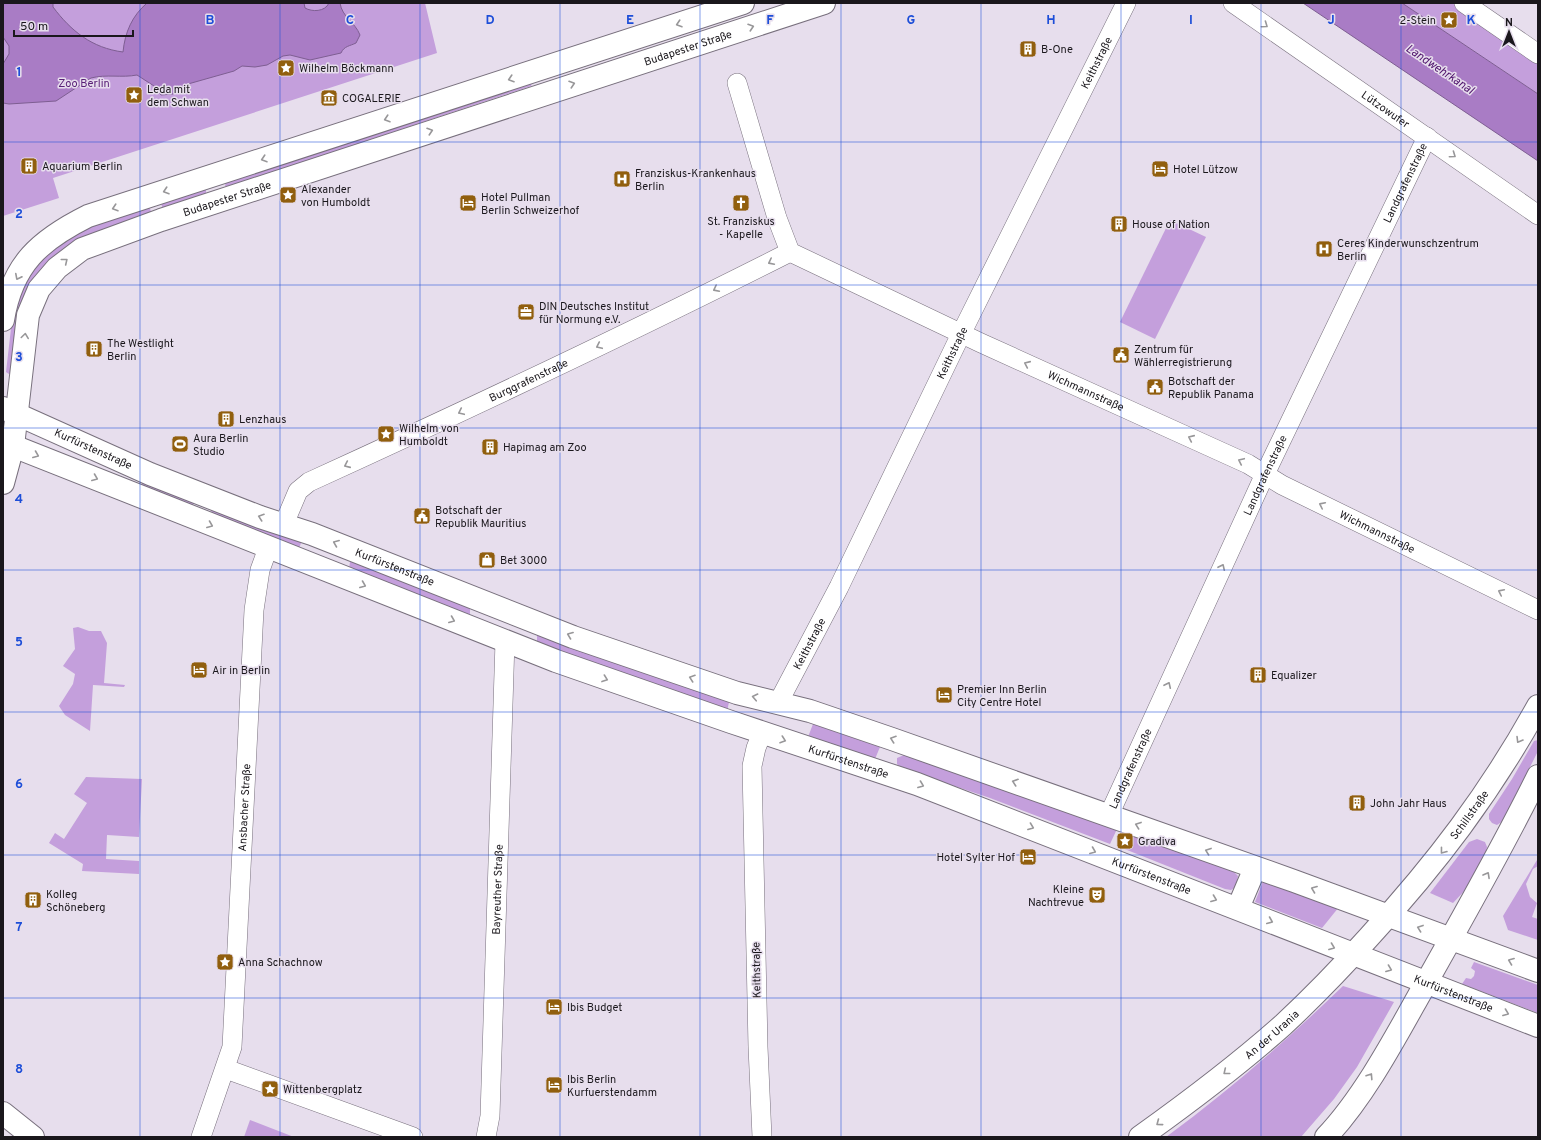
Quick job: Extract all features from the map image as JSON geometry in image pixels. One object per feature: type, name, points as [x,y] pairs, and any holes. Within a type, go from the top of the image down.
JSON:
[{"type":"main road","points":[[3,320],[5,306],[17,276],[30,256],[44,242],[60,230],[88,216],[743,3]]},
{"type":"main road","name":"Budapester Straße","points":[[3,483],[8,444],[10,411],[28,315],[39,289],[47,278],[67,258],[82,249],[216,202],[824,3]]},
{"type":"main road","points":[[544,68],[552,91]]},
{"type":"main road","points":[[208,177],[216,202]]},
{"type":"main road","name":"Kurfürstenstraße","points":[[10,411],[150,474],[627,656],[737,693],[827,716],[1109,815],[1538,971]]},
{"type":"main road","name":"Kurfürstenstraße","points":[[8,444],[505,641],[623,685],[916,784],[1538,1026]]},
{"type":"main road","points":[[505,641],[506,611]]},
{"type":"main road","points":[[762,733],[778,703]]},
{"type":"main road","name":"Schillstraße","points":[[1389,916],[1418,883],[1477,806],[1507,760],[1538,706]]},
{"type":"main road","points":[[1326,1137],[1339,1124],[1392,1044],[1513,826],[1538,776]]},
{"type":"main road","points":[[1238,908],[1255,868]]},
{"type":"main road","name":"An der Urania","points":[[1140,1137],[1218,1079],[1282,1025],[1328,982],[1389,916]]},
{"type":"main road","points":[[3,1114],[33,1137]]},
{"type":"street","name":"Keithstraße","points":[[778,703],[839,587],[961,334],[1126,3]]},
{"type":"street","name":"Lützowufer","points":[[1233,3],[1538,215]]},
{"type":"street","points":[[1464,3],[1538,54]]},
{"type":"street","points":[[737,83],[777,218],[790,252]]},
{"type":"street","name":"Landgrafenstraße","points":[[1109,815],[1265,474],[1427,137]]},
{"type":"street","name":"Wichmannstraße","points":[[790,252],[961,334],[1248,464],[1289,488],[1538,610]]},
{"type":"street","name":"Burggrafenstraße","points":[[284,524],[298,491],[309,482],[424,430],[654,320],[790,252]]},
{"type":"street","name":"Ansbacher Straße","points":[[226,1069],[232,1047],[254,610],[260,570],[268,548]]},
{"type":"street","name":"Bayreuther Straße","points":[[486,1137],[490,1116],[505,641]]},
{"type":"street","name":"Keithstraße","points":[[762,733],[756,748],[752,766],[758,1047],[762,1137]]},
{"type":"street","points":[[201,1137],[226,1069],[413,1137]]},
{"type":"green space","name":"Zoo Berlin","points":[[3,3],[425,3],[437,53],[53,178],[59,198],[3,216]]},
{"type":"green space","points":[[1402,3],[1456,3],[1538,60],[1538,94]]},
{"type":"green space","points":[[532,83],[531,86],[228,187],[225,186],[226,182]]},
{"type":"green space","points":[[204,188],[206,190],[206,195],[163,210],[161,203]]},
{"type":"green space","points":[[149,206],[152,214],[63,252],[12,376],[6,372],[13,311],[32,269],[58,243],[96,223]]},
{"type":"green space","points":[[1170,220],[1206,237],[1155,339],[1120,322]]},
{"type":"green space","points":[[142,482],[195,503],[190,507],[142,488]]},
{"type":"green space","points":[[213,509],[303,538],[298,551],[212,515],[211,512]]},
{"type":"green space","points":[[353,559],[470,604],[470,619],[349,569],[350,562]]},
{"type":"green space","points":[[78,627],[89,631],[101,631],[107,643],[104,683],[125,685],[124,687],[93,685],[90,731],[65,715],[59,706],[73,684],[75,674],[63,666],[75,649],[73,628]]},
{"type":"green space","points":[[537,631],[730,697],[727,712],[537,647]]},
{"type":"green space","points":[[813,724],[880,747],[875,759],[808,737]]},
{"type":"green space","points":[[1538,740],[1538,751],[1503,821],[1497,825],[1492,823],[1489,819],[1489,814],[1512,779],[1534,741]]},
{"type":"green space","points":[[904,755],[1117,829],[1110,844],[990,798],[901,768],[897,764],[897,758]]},
{"type":"green space","points":[[86,777],[142,779],[139,837],[107,835],[106,859],[139,861],[139,874],[82,871],[83,864],[49,843],[55,833],[64,839],[87,803],[74,794]]},
{"type":"green space","points":[[1123,832],[1233,871],[1238,876],[1236,887],[1231,890],[1225,889],[1117,846]]},
{"type":"green space","points":[[1477,839],[1485,842],[1487,847],[1486,853],[1468,887],[1453,903],[1430,893],[1469,842]]},
{"type":"green space","points":[[1537,860],[1538,866],[1533,869],[1526,884],[1530,897],[1537,903],[1532,917],[1538,919],[1538,940],[1508,930],[1503,916]]},
{"type":"green space","points":[[1263,881],[1339,907],[1322,928],[1255,902]]},
{"type":"green space","points":[[1474,962],[1538,985],[1538,1013],[1462,984],[1466,978],[1471,979],[1474,976],[1475,971],[1471,968]]},
{"type":"green space","points":[[1343,986],[1394,1002],[1357,1067],[1334,1099],[1301,1137],[1166,1137],[1212,1102],[1257,1064],[1301,1026]]},
{"type":"green space","points":[[250,1120],[294,1137],[244,1137]]},
{"type":"water","points":[[3,3],[53,3],[53,7],[67,24],[83,37],[102,47],[123,52],[125,38],[130,25],[137,13],[147,3],[304,3],[305,8],[315,11],[325,8],[329,3],[340,3],[343,12],[358,30],[360,35],[356,43],[345,48],[341,53],[310,60],[290,55],[283,56],[267,65],[255,67],[242,66],[234,71],[188,84],[173,94],[161,95],[154,86],[137,75],[102,76],[91,78],[56,101],[9,104],[3,103],[3,64],[9,54],[9,46],[3,37]]},
{"type":"water","name":"Landwehrkanal","points":[[1303,3],[1402,3],[1538,94],[1538,161]]},
{"type":"place","name":"2-Stein","points":[[1449,20]]},
{"type":"place","name":"B-One","points":[[1028,49]]},
{"type":"place","name":"Wilhelm Böckmann","points":[[286,68]]},
{"type":"place","name":"Leda mit dem Schwan","points":[[134,95]]},
{"type":"place","name":"COGALERIE","points":[[329,98]]},
{"type":"place","name":"Aquarium Berlin","points":[[29,166]]},
{"type":"place","name":"Hotel Lützow","points":[[1160,169]]},
{"type":"place","name":"Franziskus-Krankenhaus Berlin","points":[[622,179]]},
{"type":"place","name":"Alexander von Humboldt","points":[[288,195]]},
{"type":"place","name":"Hotel Pullman Berlin Schweizerhof","points":[[468,203]]},
{"type":"place","name":"St. Franziskus - Kapelle","points":[[741,203]]},
{"type":"place","name":"House of Nation","points":[[1119,224]]},
{"type":"place","name":"Ceres Kinderwunschzentrum Berlin","points":[[1324,249]]},
{"type":"place","name":"DIN Deutsches Institut für Normung e.V.","points":[[526,312]]},
{"type":"place","name":"The Westlight Berlin","points":[[94,349]]},
{"type":"place","name":"Zentrum für Wählerregistrierung","points":[[1121,355]]},
{"type":"place","name":"Botschaft der Republik Panama","points":[[1155,387]]},
{"type":"place","name":"Lenzhaus","points":[[226,419]]},
{"type":"place","name":"Wilhelm von Humboldt","points":[[386,434]]},
{"type":"place","name":"Aura Berlin Studio","points":[[180,444]]},
{"type":"place","name":"Hapimag am Zoo","points":[[490,447]]},
{"type":"place","name":"Botschaft der Republik Mauritius","points":[[422,516]]},
{"type":"place","name":"Bet 3000","points":[[487,560]]},
{"type":"place","name":"Air in Berlin","points":[[199,670]]},
{"type":"place","name":"Equalizer","points":[[1258,675]]},
{"type":"place","name":"Premier Inn Berlin City Centre Hotel","points":[[944,695]]},
{"type":"place","name":"John Jahr Haus","points":[[1357,803]]},
{"type":"place","name":"Gradiva","points":[[1125,841]]},
{"type":"place","name":"Hotel Sylter Hof","points":[[1028,857]]},
{"type":"place","name":"Kleine Nachtrevue","points":[[1097,895]]},
{"type":"place","name":"Kolleg Schöneberg","points":[[33,900]]},
{"type":"place","name":"Anna Schachnow","points":[[225,962]]},
{"type":"place","name":"Ibis Budget","points":[[554,1007]]},
{"type":"place","name":"Ibis Berlin Kurfuerstendamm","points":[[554,1085]]},
{"type":"place","name":"Wittenbergplatz","points":[[270,1089]]}]
